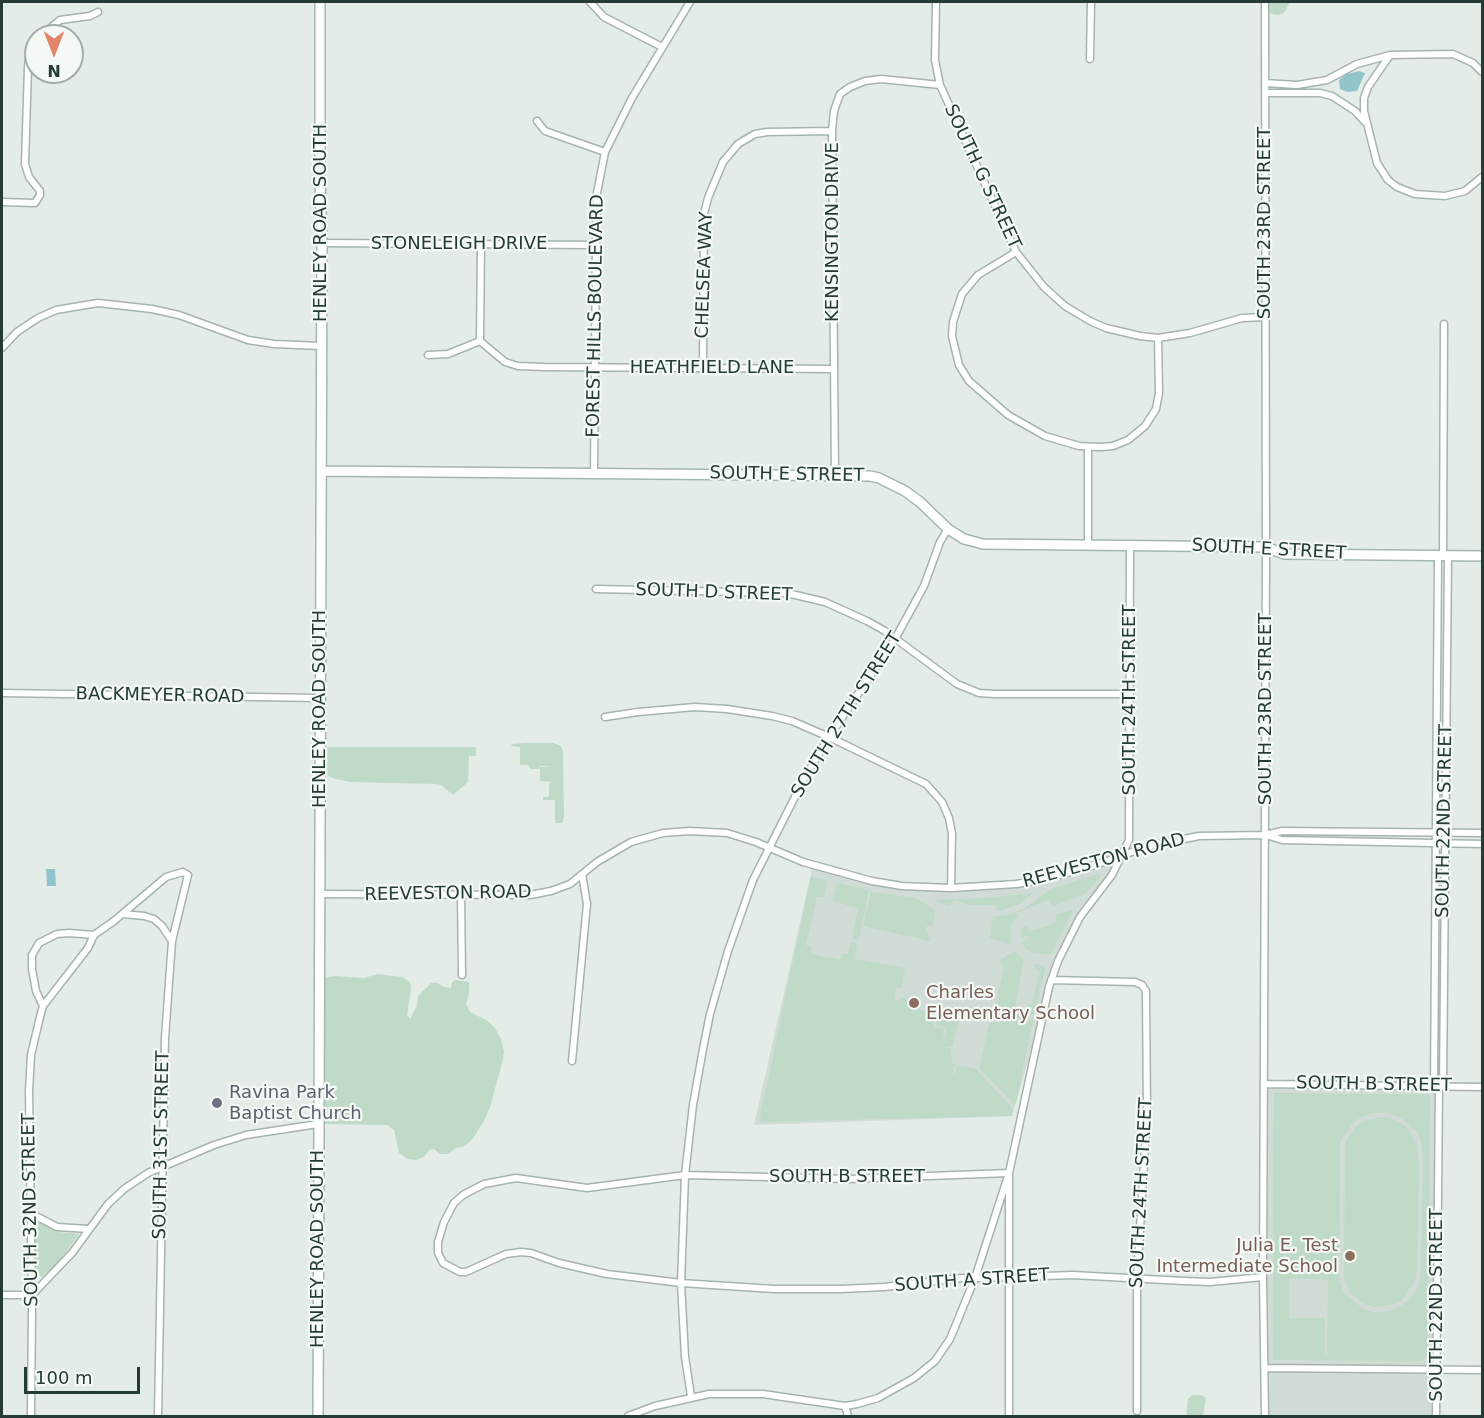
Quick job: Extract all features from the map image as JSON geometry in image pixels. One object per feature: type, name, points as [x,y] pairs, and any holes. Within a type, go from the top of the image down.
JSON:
[{"type":"street","name":"HENLEY ROAD SOUTH","points":[[318,1416],[322,243],[320,2]]},
{"type":"street","points":[[590,2],[604,17],[662,48]]},
{"type":"street","name":"FOREST HILLS BOULEVARD","points":[[594,473],[597,193],[605,152],[632,98],[690,2]]},
{"type":"street","name":"SOUTH G STREET","points":[[936,2],[935,60],[940,85],[1016,252],[1044,287],[1079,316],[1106,328],[1158,338],[1190,333],[1232,320],[1265,317]]},
{"type":"street","points":[[1090,59],[1091,2]]},
{"type":"street","name":"SOUTH 23RD STREET","points":[[1265,2],[1266,547],[1263,1277],[1265,1416]]},
{"type":"street","points":[[55,24],[60,20],[90,16],[98,12]]},
{"type":"street","points":[[1265,83],[1297,85],[1327,80],[1358,64],[1390,55],[1453,54],[1473,63],[1482,72]]},
{"type":"street","points":[[1390,55],[1368,87],[1364,98],[1366,123],[1377,163],[1382,172],[1393,184],[1406,192],[1425,196],[1456,194],[1472,187],[1482,177]]},
{"type":"street","name":"KENSINGTON DRIVE","points":[[835,475],[832,131],[834,111],[840,94],[857,84],[881,79],[940,85]]},
{"type":"street","points":[[2,202],[35,202],[40,195],[40,190],[29,177],[25,164],[28,84]]},
{"type":"street","points":[[1265,93],[1320,93],[1332,96],[1355,111],[1366,123]]},
{"type":"street","points":[[537,122],[545,131],[605,152]]},
{"type":"street","name":"CHELSEA WAY","points":[[703,368],[704,214],[723,162],[738,144],[754,134],[832,131]]},
{"type":"street","name":"STONELEIGH DRIVE","points":[[322,243],[596,245]]},
{"type":"street","points":[[428,355],[448,354],[480,341],[481,244]]},
{"type":"street","points":[[1016,252],[978,275],[960,298],[953,322],[952,336],[959,365],[975,388],[1008,416],[1054,440],[1088,447],[1113,446],[1128,440],[1140,432],[1153,416],[1159,393],[1158,338]]},
{"type":"street","points":[[2,348],[17,332],[38,318],[56,310],[98,303],[152,309],[179,315],[248,340],[274,344],[321,346]]},
{"type":"street","name":"SOUTH 22ND STREET","points":[[1438,1085],[1445,843],[1443,324]]},
{"type":"street","name":"HEATHFIELD LANE","points":[[480,341],[505,362],[518,366],[834,369]]},
{"type":"street","points":[[1088,447],[1088,545]]},
{"type":"street","name":"SOUTH E STREET","points":[[321,471],[870,476],[894,484],[920,502],[948,529],[964,539],[983,544],[1266,547],[1284,554],[1482,556]]},
{"type":"street","name":"SOUTH 27TH STREET","points":[[692,1396],[685,1357],[681,1283],[686,1175],[693,1105],[710,1014],[728,951],[753,880],[804,778],[896,639],[924,586],[940,542],[948,529]]},
{"type":"street","name":"SOUTH 24TH STREET","points":[[1124,853],[1129,840],[1130,545]]},
{"type":"street","name":"SOUTH 22ND STREET","points":[[1436,1416],[1438,1085],[1436,832],[1443,556]]},
{"type":"street","name":"SOUTH D STREET","points":[[596,589],[787,593],[825,602],[852,613],[896,639],[957,684],[979,693],[1130,694]]},
{"type":"street","name":"BACKMEYER ROAD","points":[[2,693],[319,698]]},
{"type":"street","points":[[605,717],[694,707],[767,715],[792,721],[829,737],[926,784],[947,811],[951,828],[951,888]]},
{"type":"street","name":"REEVESTON ROAD","points":[[320,894],[530,895],[570,884],[597,862],[631,842],[663,834],[690,831],[727,833],[803,862],[872,881],[902,886],[951,888],[1042,880],[1124,853],[1199,836],[1265,835],[1282,831],[1482,833]]},
{"type":"street","name":"REEVESTON ROAD","points":[[1265,835],[1282,840],[1482,844]]},
{"type":"street","points":[[628,1416],[655,1406],[709,1394],[763,1394],[845,1406],[878,1398],[896,1389],[935,1361],[950,1340],[959,1321],[1009,1173],[1058,960],[1080,917],[1112,875],[1124,853]]},
{"type":"street","name":"SOUTH 32ND STREET","points":[[31,1416],[30,1070],[31,1055],[43,1006],[88,948],[94,935],[123,914],[166,877],[182,872],[188,875]]},
{"type":"street","points":[[573,1061],[587,904],[582,874]]},
{"type":"street","name":"SOUTH 31ST STREET","points":[[158,1416],[165,1038],[172,941],[188,875]]},
{"type":"street","points":[[461,895],[462,975]]},
{"type":"street","points":[[123,914],[154,919],[172,941]]},
{"type":"street","points":[[43,1006],[36,991],[32,969],[32,955],[39,944],[57,934],[94,935]]},
{"type":"street","name":"SOUTH 24TH STREET","points":[[1052,980],[1135,982],[1142,986],[1148,998],[1146,1119],[1137,1278],[1137,1411]]},
{"type":"street","name":"SOUTH B STREET","points":[[1265,1084],[1482,1087]]},
{"type":"street","points":[[2,1295],[32,1295],[72,1253],[108,1204],[124,1189],[148,1173],[214,1145],[246,1135],[318,1124]]},
{"type":"street","points":[[1009,1173],[1009,1416]]},
{"type":"street","name":"SOUTH B STREET","points":[[681,1283],[607,1274],[521,1252],[506,1254],[470,1271],[460,1272],[443,1263],[438,1248],[444,1222],[454,1203],[463,1195],[491,1182],[516,1178],[587,1188],[686,1175],[856,1179],[1009,1173]]},
{"type":"street","points":[[30,1213],[57,1227],[89,1229]]},
{"type":"street","name":"SOUTH A STREET","points":[[681,1283],[774,1289],[832,1289],[884,1287],[962,1278],[1072,1275],[1210,1282],[1263,1277]]},
{"type":"street","points":[[1265,1368],[1482,1370]]},
{"type":"street","points":[[845,1406],[848,1416]]},
{"type":"shaded area","name":"Charles Elementary School","points":[[1124,853],[1080,917],[1058,960],[1012,1116],[754,1125],[813,865],[837,872],[929,887],[1042,880]]},
{"type":"shaded area","name":"Julia E. Test Intermediate School","points":[[1265,1084],[1439,1085],[1436,1416],[1265,1416]]},
{"type":"green space","points":[[1269,2],[1290,2],[1284,13],[1278,15],[1269,11]]},
{"type":"green space","points":[[526,743],[553,743],[561,746],[564,816],[562,823],[555,823],[555,800],[543,800],[543,797],[549,797],[549,783],[553,782],[540,781],[540,767],[553,767],[540,766],[539,769],[530,769],[529,765],[520,765],[520,747],[511,746]]},
{"type":"green space","points":[[325,747],[476,747],[476,756],[469,756],[468,782],[453,795],[441,785],[436,784],[351,782],[328,776]]},
{"type":"green space","points":[[1099,874],[1099,878],[1085,894],[1053,906],[1048,900],[1016,913],[1019,918],[1015,919],[1011,925],[1011,943],[1008,945],[989,938],[993,917],[1012,914],[1025,908],[1051,889]]},
{"type":"green space","points":[[811,876],[825,880],[827,883],[824,897],[817,897],[806,945],[812,947],[811,954],[840,960],[842,954],[848,954],[851,942],[857,943],[855,959],[905,968],[902,988],[896,988],[894,1000],[900,1001],[901,997],[918,1002],[919,1010],[932,1013],[935,1027],[944,1029],[943,1043],[946,1029],[937,1026],[934,1014],[959,1019],[952,1047],[945,1047],[951,1049],[952,1063],[956,1064],[953,1074],[955,1074],[957,1065],[976,1069],[1013,1109],[1012,1116],[759,1122]]},
{"type":"green space","points":[[837,883],[869,890],[859,940],[852,938],[858,908],[835,902],[833,898]]},
{"type":"green space","points":[[871,892],[916,898],[933,909],[935,911],[932,926],[927,926],[926,931],[931,938],[930,941],[863,926]]},
{"type":"green space","points":[[1033,893],[1020,904],[999,911],[996,905],[968,905],[954,900],[950,906],[934,900],[982,898]]},
{"type":"green space","points":[[1074,909],[1050,955],[1031,952],[1024,947],[1022,943],[1029,938],[1027,935],[1021,939],[1022,928],[1028,925],[1029,932],[1055,923],[1056,915]]},
{"type":"green space","points":[[1014,951],[1024,960],[1015,1006],[1016,1012],[992,1021],[1004,968],[1000,960]]},
{"type":"green space","points":[[1035,963],[1045,967],[1045,970],[1034,1015],[1027,1014],[1028,1004],[1032,1005],[1039,972],[1034,966]]},
{"type":"green space","points":[[378,974],[402,977],[410,982],[407,1015],[410,1019],[417,1006],[418,996],[431,983],[451,988],[452,982],[456,980],[469,982],[466,1004],[470,1012],[488,1021],[501,1039],[504,1052],[502,1063],[484,1121],[472,1140],[448,1154],[440,1154],[434,1149],[429,1150],[424,1157],[416,1160],[408,1159],[399,1153],[394,1130],[387,1125],[323,1124],[325,979],[336,976],[364,978]]},
{"type":"green space","points":[[1017,1014],[1025,1019],[1033,1020],[1014,1104],[979,1068],[989,1024]]},
{"type":"green space","points":[[1274,1093],[1430,1095],[1428,1352],[1426,1359],[1420,1361],[1273,1360]],"holes":[[[1374,1113],[1398,1116],[1418,1133],[1423,1159],[1421,1276],[1418,1287],[1411,1298],[1398,1308],[1384,1312],[1373,1312],[1362,1308],[1343,1292],[1339,1279],[1340,1141],[1353,1123],[1361,1117]],[[1290,1278],[1328,1280],[1327,1355],[1325,1355],[1325,1318],[1289,1318]]]},
{"type":"green space","points":[[1385,1117],[1406,1127],[1417,1144],[1419,1164],[1417,1268],[1415,1281],[1403,1299],[1395,1304],[1375,1307],[1365,1304],[1351,1294],[1344,1279],[1345,1142],[1356,1126],[1366,1120]]},
{"type":"green space","points":[[37,1223],[58,1232],[79,1234],[58,1263],[42,1277],[36,1274],[35,1270],[34,1229]]},
{"type":"green space","points":[[1192,1395],[1202,1395],[1206,1398],[1203,1416],[1186,1416],[1188,1399]]},
{"type":"water","points":[[1359,71],[1365,73],[1357,91],[1347,92],[1340,89],[1339,80],[1347,74]]},
{"type":"water","points":[[46,869],[55,869],[56,886],[47,886]]},
{"type":"place","name":"Charles Elementary School","points":[[914,1003]]},
{"type":"place","name":"Ravina Park Baptist Church","points":[[217,1103]]},
{"type":"place","name":"Julia E. Test Intermediate School","points":[[1350,1256]]}]
